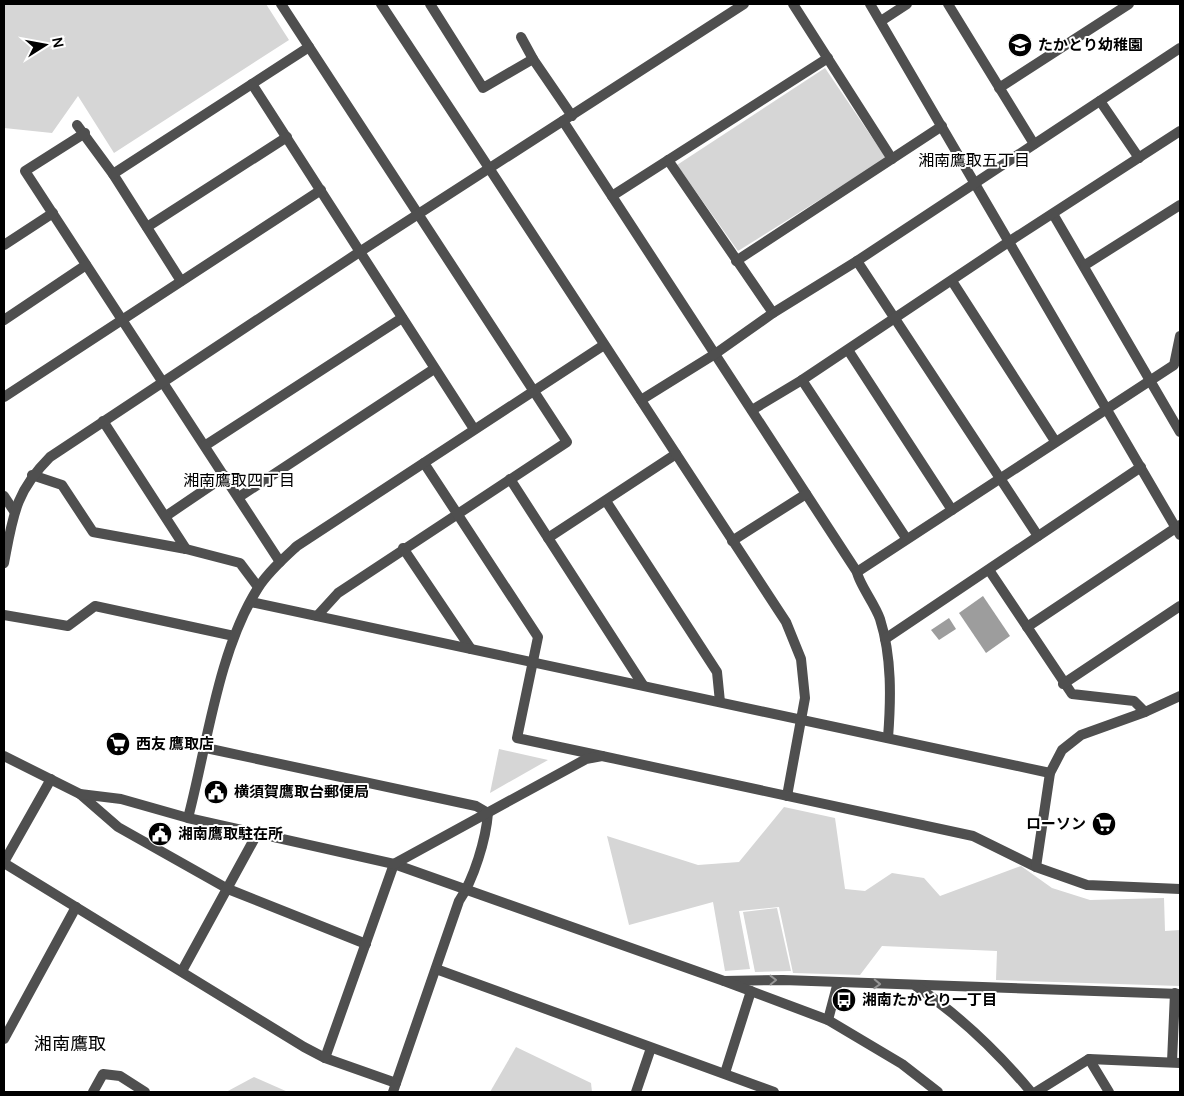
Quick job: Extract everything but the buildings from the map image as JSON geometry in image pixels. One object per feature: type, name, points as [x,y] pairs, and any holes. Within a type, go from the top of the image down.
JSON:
[{"type":"street","points":[[281,4],[567,442],[338,593],[316,616]]},
{"type":"street","points":[[382,4],[786,622],[801,659],[805,698],[787,796]]},
{"type":"street","points":[[430,4],[483,88],[533,58]]},
{"type":"street","points":[[4,563],[14,511],[32,475],[50,457],[361,251],[420,215],[489,168],[744,4]]},
{"type":"street","points":[[793,4],[892,159]]},
{"type":"street","points":[[870,4],[1106,408],[1179,529],[1027,627]]},
{"type":"street","points":[[881,21],[907,4]]},
{"type":"street","points":[[948,4],[1034,144]]},
{"type":"street","points":[[1000,88],[1127,4]]},
{"type":"street","points":[[520,38],[612,196],[857,572],[873,601],[886,639],[890,703],[888,738]]},
{"type":"street","points":[[113,174],[309,47]]},
{"type":"street","points":[[641,400],[715,354],[773,313],[858,261],[1180,48]]},
{"type":"street","points":[[612,196],[828,58]]},
{"type":"street","points":[[252,84],[474,429]]},
{"type":"street","points":[[1100,101],[1139,158]]},
{"type":"street","points":[[77,125],[85,133],[113,174],[181,281]]},
{"type":"street","points":[[736,261],[942,126]]},
{"type":"street","points":[[752,410],[802,380],[1010,241],[1180,131]]},
{"type":"street","points":[[85,133],[25,171],[162,383],[206,445],[280,562]]},
{"type":"street","points":[[147,227],[287,137]]},
{"type":"street","points":[[668,160],[773,313]]},
{"type":"street","points":[[4,397],[321,190]]},
{"type":"street","points":[[1084,264],[1180,205]]},
{"type":"street","points":[[4,245],[53,213]]},
{"type":"street","points":[[1053,214],[1151,379],[1180,432]]},
{"type":"street","points":[[858,261],[1038,536]]},
{"type":"street","points":[[4,320],[86,265]]},
{"type":"street","points":[[952,281],[1055,441]]},
{"type":"street","points":[[206,445],[402,318]]},
{"type":"street","points":[[857,572],[906,538],[1174,365],[1180,336]]},
{"type":"street","points":[[188,818],[234,636],[258,587],[280,562],[298,546],[604,345]]},
{"type":"street","points":[[848,350],[952,510]]},
{"type":"street","points":[[239,497],[434,369]]},
{"type":"street","points":[[802,380],[906,538]]},
{"type":"street","points":[[103,421],[186,549]]},
{"type":"street","points":[[548,538],[676,454]]},
{"type":"street","points":[[424,463],[538,637],[517,738],[973,836],[1036,867],[1087,885],[1180,889]]},
{"type":"street","points":[[886,639],[1141,467]]},
{"type":"street","points":[[32,475],[62,485],[92,532],[186,549],[240,563],[258,587]]},
{"type":"street","points":[[166,516],[225,476]]},
{"type":"street","points":[[510,480],[644,685]]},
{"type":"street","points":[[732,542],[806,494]]},
{"type":"street","points":[[4,496],[14,511]]},
{"type":"street","points":[[606,501],[716,672],[720,702]]},
{"type":"street","points":[[404,548],[471,649]]},
{"type":"street","points":[[989,570],[1072,694],[1134,701],[1146,712]]},
{"type":"street","points":[[251,602],[1050,773]]},
{"type":"street","points":[[4,615],[68,626],[95,606],[234,636]]},
{"type":"street","points":[[1064,684],[1180,606]]},
{"type":"street","points":[[1036,867],[1050,773],[1062,750],[1081,735],[1146,712],[1180,696]]},
{"type":"street","points":[[206,748],[476,806],[488,813]]},
{"type":"street","points":[[4,756],[80,794],[118,827],[228,889],[366,944]]},
{"type":"street","points":[[325,1058],[394,864],[586,759],[602,756]]},
{"type":"street","points":[[51,779],[4,863],[325,1058],[394,1088],[459,901],[466,890],[487,828],[488,813]]},
{"type":"street","points":[[80,794],[121,799],[188,818],[394,864],[724,981],[828,1020],[902,1064],[938,1092]]},
{"type":"street","points":[[182,971],[257,834]]},
{"type":"street","points":[[4,1039],[76,907]]},
{"type":"street","points":[[436,969],[774,1092]]},
{"type":"street","points":[[724,981],[838,982],[1178,994],[1176,1062],[1089,1059],[1036,1092]]},
{"type":"street","points":[[828,1020],[838,982]]},
{"type":"street","points":[[915,985],[975,1032],[1004,1060],[1031,1092]]},
{"type":"street","points":[[725,1073],[751,991]]},
{"type":"street","points":[[636,1092],[651,1048]]},
{"type":"street","points":[[1089,1059],[1109,1092]]},
{"type":"street","points":[[93,1092],[103,1074],[120,1076],[145,1092]]},
{"type":"shaded area","points":[[4,4],[266,4],[289,40],[114,153],[78,96],[52,133],[4,128]]},
{"type":"shaded area","points":[[825,68],[886,158],[738,251],[677,165]]},
{"type":"shaded area","points":[[983,596],[1010,636],[986,653],[959,613]]},
{"type":"shaded area","points":[[949,618],[956,629],[939,640],[931,630]]},
{"type":"shaded area","points":[[499,749],[548,760],[490,793]]},
{"type":"shaded area","points":[[784,807],[835,818],[845,889],[865,891],[892,873],[924,878],[940,896],[1021,866],[1052,888],[1090,900],[1164,898],[1165,931],[1180,930],[1180,986],[996,980],[997,951],[882,946],[860,975],[793,973],[779,907],[739,911],[750,969],[725,971],[713,902],[629,925],[607,836],[698,865],[739,862]]},
{"type":"shaded area","points":[[777,908],[791,971],[755,972],[743,912]]},
{"type":"shaded area","points":[[516,1047],[591,1083],[592,1092],[490,1092]]},
{"type":"shaded area","points":[[254,1077],[288,1092],[226,1092]]},
{"type":"place","name":"たかとり幼稚園","points":[[1020,45]]},
{"type":"place","name":"西友 鷹取店","points":[[118,744]]},
{"type":"place","name":"横須賀鷹取台郵便局","points":[[216,792]]},
{"type":"place","name":"ローソン","points":[[1104,824]]},
{"type":"place","name":"湘南鷹取駐在所","points":[[160,834]]},
{"type":"place","name":"湘南たかとり一丁目","points":[[844,1000]]},
{"type":"district","name":"湘南鷹取五丁目","points":[[974,160]]},
{"type":"district","name":"湘南鷹取四丁目","points":[[239,480]]},
{"type":"district","name":"湘南鷹取","points":[[70,1044]]}]
